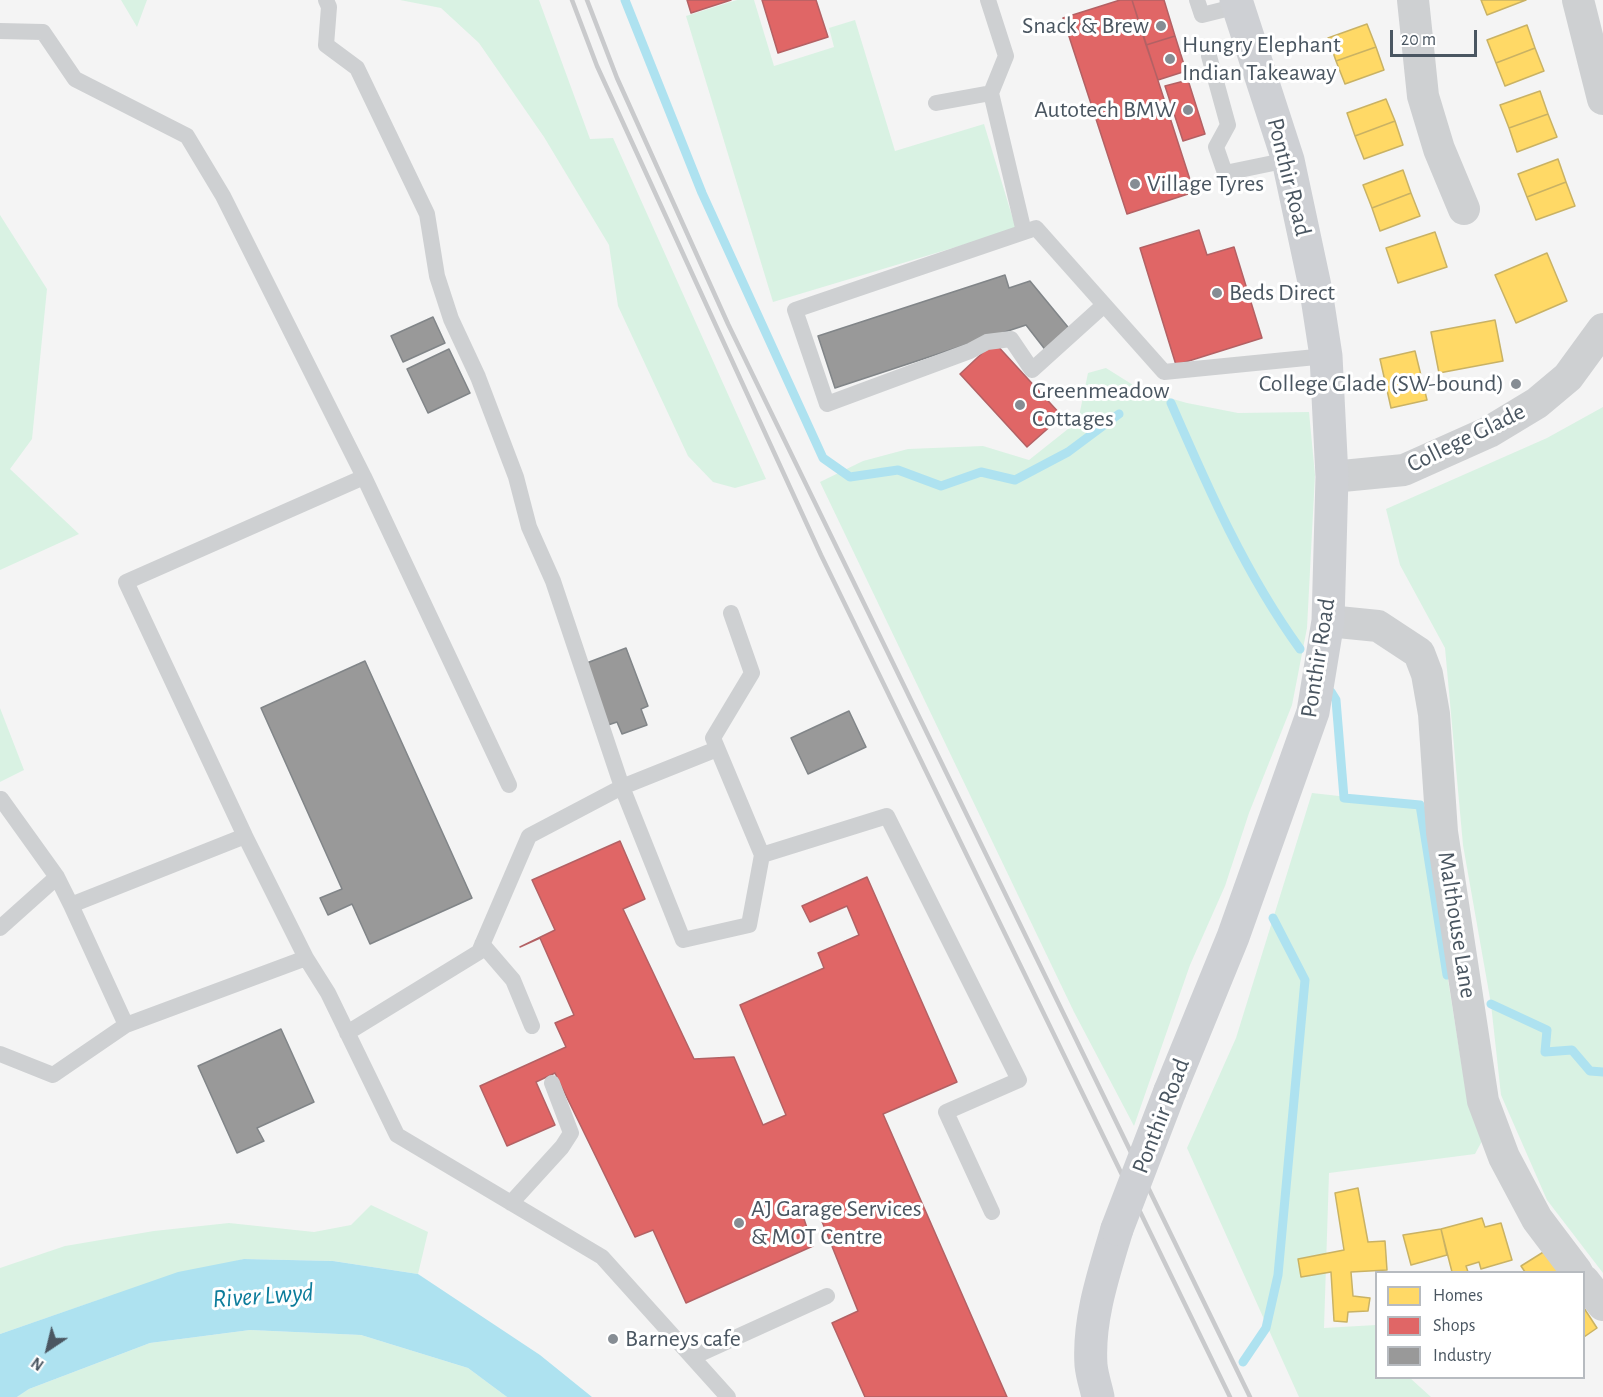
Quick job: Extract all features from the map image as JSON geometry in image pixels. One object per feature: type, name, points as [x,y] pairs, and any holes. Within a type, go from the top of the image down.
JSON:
[{"type":"main road","name":"Ponthir Road","points":[[1098,1397],[1091,1365],[1094,1324],[1099,1293],[1117,1229],[1233,937],[1313,712],[1328,621],[1332,477],[1326,356],[1316,291],[1288,160],[1237,3]]},
{"type":"street","points":[[1413,0],[1423,96],[1439,149],[1464,209]]},
{"type":"street","points":[[1578,0],[1603,99]]},
{"type":"street","name":"College Glade","points":[[1332,477],[1404,470],[1489,432],[1537,403],[1568,377],[1603,329]]},
{"type":"street","name":"Malthouse Lane","points":[[1328,621],[1378,626],[1419,653],[1427,674],[1434,714],[1442,832],[1483,1101],[1504,1157],[1537,1219],[1576,1271]]},
{"type":"street","points":[[1585,1282],[1603,1305]]},
{"type":"lane","points":[[326,0],[329,7],[326,45],[357,68],[427,214],[437,276],[451,319],[478,377],[516,477],[529,527],[553,581],[622,787],[683,940],[749,925],[762,855],[713,738],[752,673],[731,613]]},
{"type":"lane","points":[[988,0],[1006,56],[991,93],[1024,232]]},
{"type":"lane","points":[[1197,0],[1202,15],[1237,3]]},
{"type":"lane","points":[[0,31],[43,32],[75,79],[187,136],[223,196],[364,477],[509,785]]},
{"type":"lane","points":[[1209,56],[1228,125],[1216,147],[1225,173],[1288,160]]},
{"type":"lane","points":[[936,103],[991,93]]},
{"type":"lane","points":[[1104,305],[1032,370],[1011,339],[987,342],[970,351],[827,404],[795,310],[1036,228],[1164,372],[1326,356]]},
{"type":"lane","points":[[364,477],[126,582],[245,836],[306,958],[328,993],[397,1135],[602,1257],[728,1397]]},
{"type":"lane","points":[[347,1033],[479,952],[529,836],[622,787],[717,749]]},
{"type":"lane","points":[[1,799],[57,877],[126,1025]]},
{"type":"lane","points":[[762,855],[887,816],[1019,1080],[946,1112],[992,1212]]},
{"type":"lane","points":[[71,905],[245,836]]},
{"type":"lane","points":[[0,928],[57,877]]},
{"type":"lane","points":[[482,944],[513,980],[532,1026]]},
{"type":"lane","points":[[0,1054],[53,1075],[126,1025],[306,958]]},
{"type":"lane","points":[[511,1203],[562,1147],[571,1133],[552,1083]]},
{"type":"lane","points":[[693,1358],[828,1296]]},
{"type":"green space","points":[[121,0],[147,0],[137,27]]},
{"type":"green space","points":[[400,0],[539,0],[590,139],[613,138],[766,479],[735,488],[713,482],[688,456],[618,306],[609,245],[544,137],[479,43],[441,8]]},
{"type":"green space","points":[[737,0],[754,0],[774,66],[834,47],[829,28],[855,20],[895,151],[984,124],[1016,229],[773,302],[686,16]]},
{"type":"green space","points":[[0,215],[47,289],[32,439],[10,469],[79,534],[0,570]]},
{"type":"green space","points":[[1106,368],[1141,390],[1187,403],[1238,413],[1309,412],[1315,475],[1307,628],[1292,705],[1249,813],[1225,886],[1190,965],[1134,1126],[1074,1012],[820,482],[863,461],[908,449],[983,446],[1029,460],[1078,421],[1088,373]]},
{"type":"green space","points":[[1603,407],[1603,1273],[1547,1200],[1501,1095],[1491,1004],[1463,845],[1445,648],[1400,565],[1386,509],[1547,438]]},
{"type":"green space","points":[[0,708],[24,770],[0,782]]},
{"type":"green space","points":[[1312,793],[1420,805],[1466,1092],[1482,1141],[1475,1154],[1329,1173],[1324,1328],[1375,1325],[1375,1379],[1411,1379],[1431,1397],[1299,1397],[1187,1148],[1236,1038]]},
{"type":"green space","points":[[371,1205],[428,1232],[418,1274],[333,1261],[244,1259],[107,1297],[0,1334],[0,1268],[65,1246],[154,1231],[229,1223],[314,1232],[351,1225]]},
{"type":"green space","points":[[250,1330],[361,1335],[468,1368],[507,1397],[17,1397],[29,1389],[150,1343]]},
{"type":"water","name":"River Lwyd","points":[[244,1259],[333,1261],[418,1274],[540,1355],[592,1397],[507,1397],[468,1368],[361,1335],[250,1330],[150,1343],[29,1389],[17,1397],[0,1397],[0,1334],[178,1272]]},
{"type":"building: Homes","points":[[1481,0],[1526,0],[1487,15]]},
{"type":"building: Homes","points":[[1367,24],[1376,47],[1336,61],[1328,38]]},
{"type":"building: Homes","points":[[1527,25],[1535,48],[1496,63],[1487,40]]},
{"type":"building: Homes","points":[[1376,47],[1384,70],[1345,84],[1336,61]]},
{"type":"building: Homes","points":[[1535,48],[1544,71],[1505,86],[1496,63]]},
{"type":"building: Homes","points":[[1540,91],[1548,114],[1509,128],[1500,105]]},
{"type":"building: Homes","points":[[1386,99],[1395,121],[1355,136],[1347,113]]},
{"type":"building: Homes","points":[[1548,114],[1557,137],[1517,152],[1509,128]]},
{"type":"building: Homes","points":[[1395,121],[1403,145],[1364,159],[1355,136]]},
{"type":"building: Homes","points":[[1558,159],[1566,182],[1527,197],[1518,174]]},
{"type":"building: Homes","points":[[1403,170],[1411,193],[1372,208],[1363,185]]},
{"type":"building: Homes","points":[[1566,182],[1575,206],[1536,220],[1527,197]]},
{"type":"building: Homes","points":[[1411,193],[1420,216],[1380,231],[1372,208]]},
{"type":"building: Homes","points":[[1435,232],[1447,267],[1398,283],[1386,248]]},
{"type":"building: Homes","points":[[1547,253],[1567,301],[1516,323],[1495,275]]},
{"type":"building: Homes","points":[[1495,320],[1503,361],[1439,373],[1431,332]]},
{"type":"building: Homes","points":[[1415,351],[1427,400],[1391,408],[1380,359]]},
{"type":"building: Homes","points":[[1358,1188],[1368,1242],[1385,1241],[1387,1270],[1351,1272],[1353,1296],[1370,1298],[1368,1311],[1348,1312],[1347,1322],[1334,1321],[1331,1272],[1301,1277],[1298,1259],[1344,1250],[1335,1193]]},
{"type":"building: Homes","points":[[1482,1218],[1485,1227],[1501,1223],[1512,1260],[1481,1269],[1479,1262],[1466,1266],[1468,1271],[1452,1271],[1441,1229]]},
{"type":"building: Homes","points":[[1441,1229],[1447,1255],[1411,1265],[1403,1235]]},
{"type":"building: Homes","points":[[1545,1251],[1559,1271],[1524,1271],[1521,1266]]},
{"type":"building: Homes","points":[[1585,1310],[1597,1328],[1585,1336]]},
{"type":"building: Shops","points":[[687,0],[731,0],[691,13]]},
{"type":"building: Shops","points":[[762,0],[816,0],[828,37],[778,53]]},
{"type":"building: Shops","points":[[1120,0],[1132,0],[1194,192],[1127,214],[1063,18]]},
{"type":"building: Shops","points":[[1132,0],[1164,0],[1175,36],[1146,45]]},
{"type":"building: Shops","points":[[1175,36],[1186,71],[1158,80],[1146,45]]},
{"type":"building: Shops","points":[[1188,80],[1205,134],[1183,141],[1165,86]]},
{"type":"building: Shops","points":[[1199,230],[1207,255],[1234,247],[1262,338],[1176,365],[1140,248]]},
{"type":"building: Shops","name":"Greenmeadow Cottages","points":[[994,342],[1062,416],[1027,447],[960,374]]},
{"type":"building: Shops","points":[[620,841],[645,899],[623,909],[694,1059],[734,1057],[763,1125],[786,1115],[740,1005],[824,968],[818,953],[859,935],[847,906],[810,922],[802,906],[867,877],[957,1082],[883,1114],[1007,1397],[865,1397],[832,1323],[858,1311],[817,1209],[803,1216],[813,1246],[686,1303],[653,1230],[635,1237],[555,1073],[536,1082],[555,1125],[507,1146],[480,1086],[566,1047],[555,1023],[574,1015],[540,938],[520,947],[555,930],[532,880]]},
{"type":"building: Industry","points":[[1005,275],[1009,288],[1030,281],[1072,332],[1047,352],[1026,325],[835,388],[818,336]]},
{"type":"building: Industry","points":[[433,317],[445,343],[403,362],[391,336]]},
{"type":"building: Industry","points":[[449,349],[470,393],[428,413],[407,369]]},
{"type":"building: Industry","points":[[626,648],[648,706],[641,709],[647,725],[622,734],[617,722],[608,725],[584,664]]},
{"type":"building: Industry","points":[[365,661],[472,898],[370,944],[352,904],[328,915],[320,898],[342,889],[261,708]]},
{"type":"building: Industry","points":[[849,711],[866,747],[808,774],[791,738]]},
{"type":"building: Industry","points":[[281,1029],[314,1102],[257,1128],[264,1141],[237,1153],[198,1066]]},
{"type":"waterway","points":[[625,0],[702,193],[823,458],[850,477],[898,470],[941,486],[981,472],[1015,480],[1068,452],[1119,414]]},
{"type":"waterway","points":[[1171,403],[1245,560],[1300,649]]},
{"type":"waterway","points":[[1331,692],[1336,700],[1344,798],[1420,805],[1447,975]]},
{"type":"waterway","points":[[1243,1362],[1266,1328],[1278,1275],[1305,980],[1273,918]]},
{"type":"waterway","points":[[1491,1004],[1547,1030],[1545,1052],[1572,1050],[1590,1071],[1603,1072]]},
{"type":"railway","points":[[572,0],[597,66],[821,555],[1230,1397]]},
{"type":"railway","points":[[587,0],[617,78],[728,324],[1250,1397]]},
{"type":"place","name":"Snack & Brew","points":[[1161,26]]},
{"type":"place","name":"Hungry Elephant Indian Takeaway","points":[[1170,59]]},
{"type":"place","name":"Autotech BMW","points":[[1188,110]]},
{"type":"place","name":"Village Tyres","points":[[1135,184]]},
{"type":"place","name":"Beds Direct","points":[[1217,293]]},
{"type":"place","name":"College Glade (SW-bound)","points":[[1516,384]]},
{"type":"place","name":"Greenmeadow Cottages","points":[[1020,405]]},
{"type":"place","name":"AJ Garage Services & MOT Centre","points":[[739,1223]]},
{"type":"place","name":"Barneys cafe","points":[[613,1339]]}]
